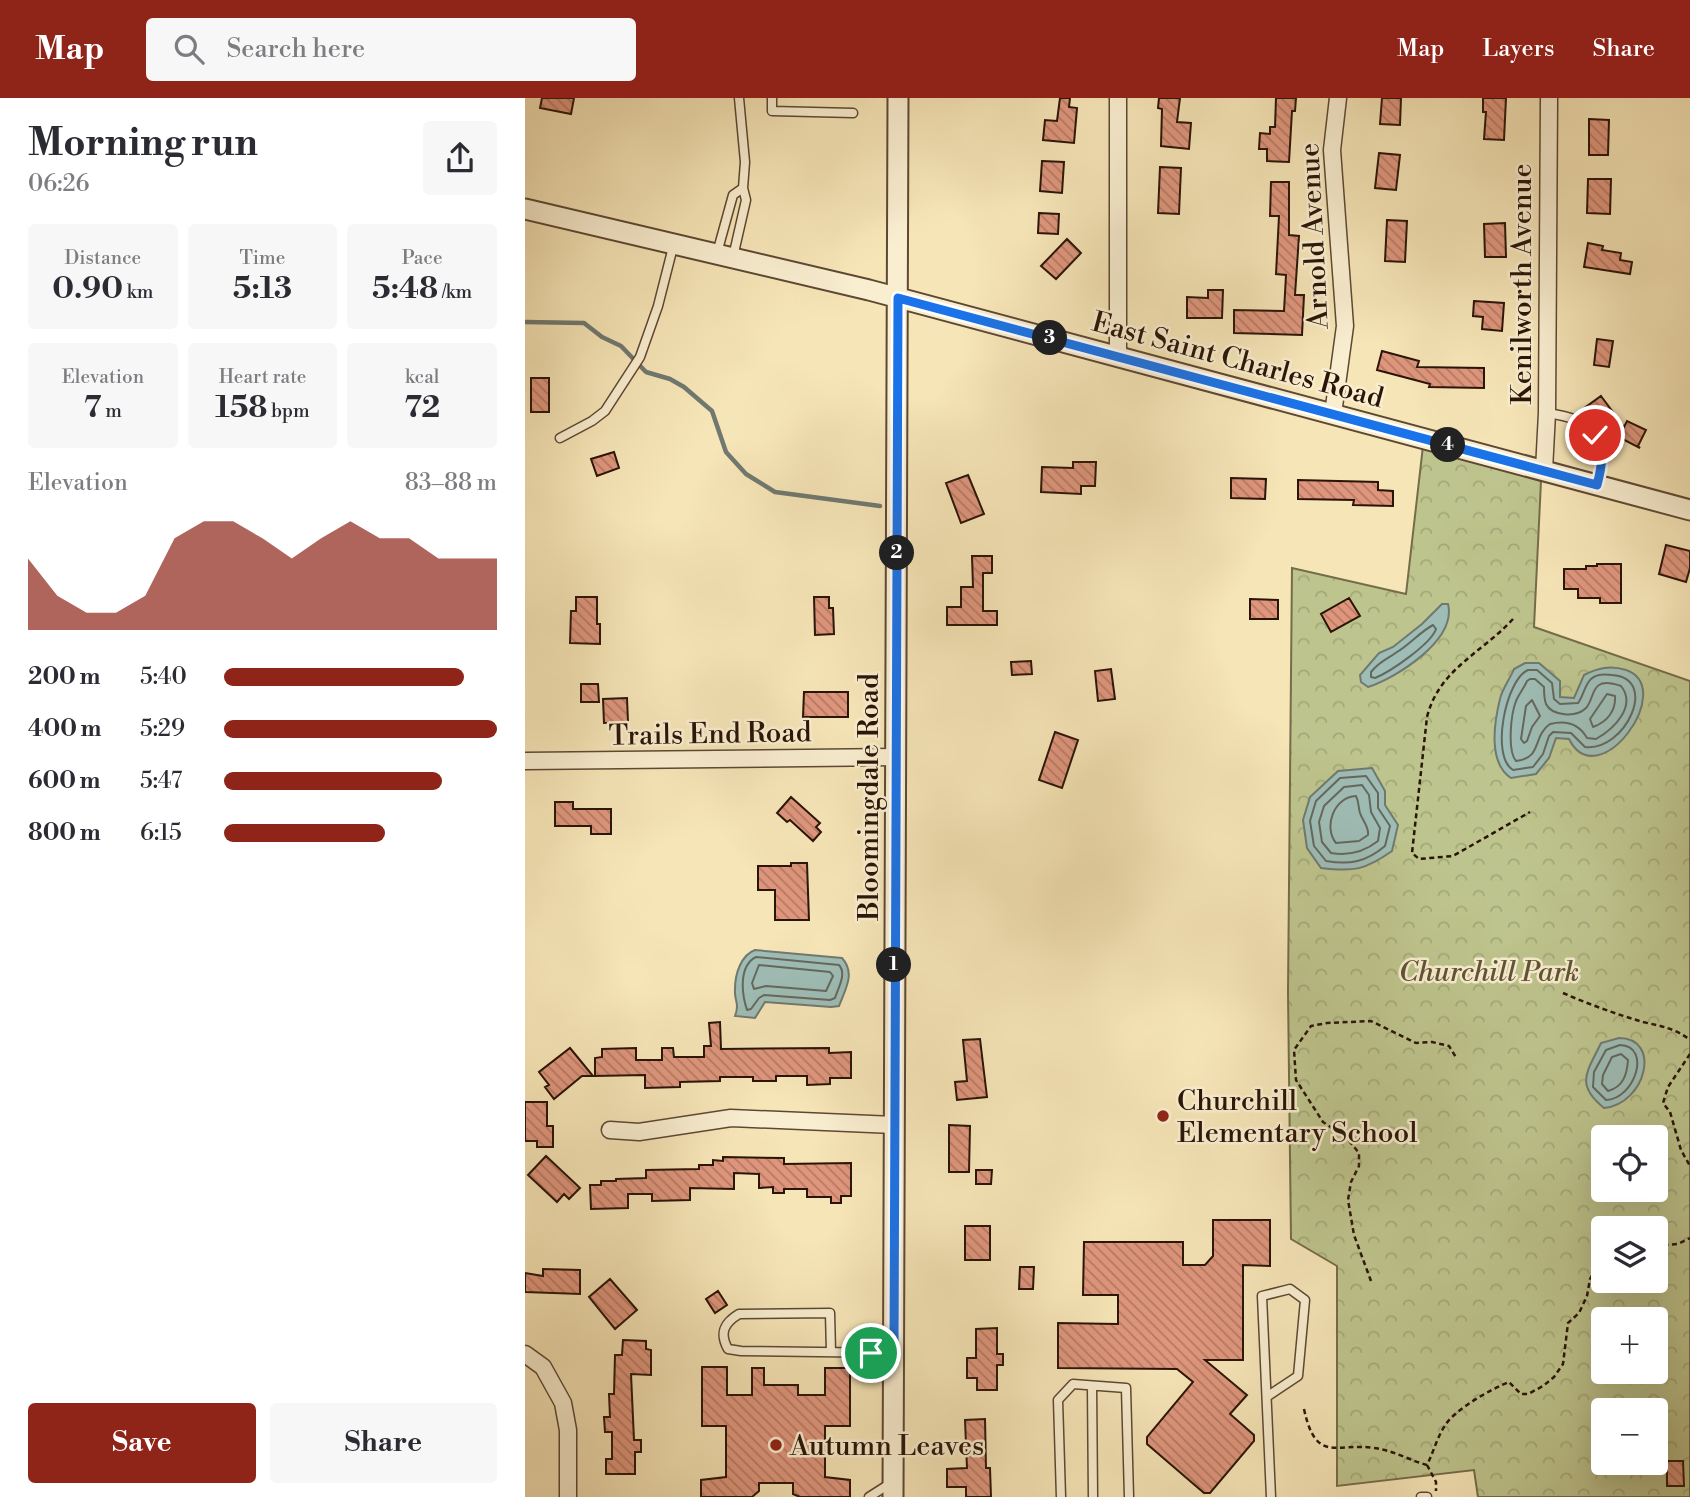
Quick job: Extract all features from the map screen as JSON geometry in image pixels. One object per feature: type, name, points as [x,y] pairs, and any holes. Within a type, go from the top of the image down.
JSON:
[{"type":"street","name":"Bloomingdale Road","points":[[893,1489],[898,98]]},
{"type":"street","points":[[1118,98],[1118,356]]},
{"type":"street","name":"Arnold Avenue","points":[[1333,414],[1345,326],[1332,150],[1338,98]]},
{"type":"street","name":"Kenilworth Avenue","points":[[1544,470],[1547,413],[1549,98]]},
{"type":"street","name":"East Saint Charles Road","points":[[525,209],[898,298],[1690,510]]},
{"type":"street","name":"Trails End Road","points":[[525,761],[896,757]]},
{"type":"street","points":[[610,1130],[639,1132],[731,1118],[894,1125]]},
{"type":"street","points":[[525,1354],[543,1367],[558,1392],[566,1416],[568,1497]]},
{"type":"lane","points":[[725,255],[746,200],[743,188],[745,162],[739,98]]},
{"type":"lane","points":[[772,98],[772,111],[853,113]]},
{"type":"lane","points":[[725,255],[733,195],[743,188]]},
{"type":"lane","points":[[560,438],[592,422],[605,411],[640,357],[658,306],[674,243]]},
{"type":"lane","points":[[1547,413],[1569,416],[1585,422],[1595,435],[1602,446],[1602,463],[1597,485]]},
{"type":"lane","points":[[1268,1396],[1298,1376],[1305,1300],[1290,1289],[1262,1296],[1271,1497]]},
{"type":"lane","points":[[831,1352],[830,1313],[739,1314],[727,1321],[723,1329],[728,1349],[741,1351],[894,1353]]},
{"type":"lane","points":[[1061,1497],[1058,1400],[1073,1384],[1126,1388],[1129,1497]]},
{"type":"lane","points":[[1092,1386],[1093,1497]]},
{"type":"lane","points":[[869,1497],[893,1489]]},
{"type":"lane","points":[[1421,1497],[1427,1497]]},
{"type":"path","points":[[1513,619],[1500,634],[1443,681],[1431,699],[1412,853],[1419,859],[1453,856],[1530,812]]},
{"type":"path","points":[[1563,993],[1642,1021],[1664,1025],[1688,1038]]},
{"type":"path","points":[[1371,1281],[1354,1235],[1347,1200],[1351,1182],[1359,1166],[1359,1153],[1346,1137],[1323,1122],[1313,1107],[1296,1080],[1294,1050],[1311,1026],[1371,1021],[1416,1042],[1449,1046],[1457,1059]]},
{"type":"path","points":[[1690,1054],[1668,1087],[1663,1103],[1670,1112],[1681,1150],[1690,1166]]},
{"type":"path","points":[[1668,1245],[1678,1244],[1690,1238]]},
{"type":"path","points":[[1427,1465],[1438,1438],[1453,1414],[1509,1382],[1521,1394],[1528,1394],[1554,1377],[1563,1364],[1568,1324],[1587,1297],[1591,1277]]},
{"type":"path","points":[[1304,1409],[1308,1429],[1320,1443],[1331,1449],[1370,1447],[1387,1450],[1427,1465],[1436,1482],[1436,1497]]},
{"type":"green space","name":"Churchill Park","points":[[1423,446],[1541,481],[1534,627],[1690,681],[1690,1497],[1478,1497],[1474,1470],[1337,1486],[1337,1266],[1291,1239],[1288,992],[1292,568],[1406,594]]},
{"type":"water","points":[[1442,604],[1448,604],[1448,618],[1443,631],[1422,656],[1380,682],[1368,687],[1361,682],[1360,675],[1379,653],[1393,647]]},
{"type":"water","points":[[1525,663],[1539,663],[1560,681],[1560,697],[1574,698],[1584,675],[1604,668],[1626,670],[1640,681],[1643,697],[1638,715],[1628,733],[1613,747],[1597,755],[1582,753],[1569,739],[1556,738],[1549,758],[1536,774],[1511,778],[1499,763],[1496,753],[1496,719],[1504,688],[1514,669]]},
{"type":"water","points":[[1372,768],[1385,791],[1385,805],[1398,825],[1392,851],[1359,868],[1321,868],[1307,848],[1303,820],[1310,797],[1338,771]]},
{"type":"water","points":[[755,950],[842,958],[849,976],[839,1006],[765,1002],[755,1018],[735,1016],[735,983],[738,971],[746,956]]},
{"type":"water","points":[[1619,1038],[1632,1041],[1641,1048],[1643,1071],[1639,1084],[1630,1095],[1618,1104],[1604,1108],[1589,1092],[1586,1077],[1601,1043]]},
{"type":"building","points":[[542,98],[574,98],[571,114],[540,108]]},
{"type":"building","points":[[1060,98],[1070,98],[1069,107],[1077,108],[1074,143],[1043,140],[1045,120],[1057,121]]},
{"type":"building","points":[[1159,98],[1180,98],[1177,122],[1191,123],[1189,149],[1161,146],[1162,109],[1158,108]]},
{"type":"building","points":[[1276,98],[1296,98],[1295,111],[1292,111],[1289,162],[1267,161],[1267,149],[1259,149],[1260,133],[1270,134],[1270,127],[1275,127]]},
{"type":"building","points":[[1382,98],[1401,98],[1400,125],[1380,124]]},
{"type":"building","points":[[1483,98],[1506,98],[1504,140],[1484,139],[1486,112],[1483,112]]},
{"type":"building","points":[[1589,119],[1609,120],[1608,155],[1589,155]]},
{"type":"building","points":[[1379,153],[1400,155],[1396,190],[1375,188]]},
{"type":"building","points":[[1042,161],[1064,162],[1062,193],[1040,191]]},
{"type":"building","points":[[1160,167],[1181,168],[1179,214],[1158,213]]},
{"type":"building","points":[[1588,179],[1611,179],[1610,214],[1587,213]]},
{"type":"building","points":[[1271,182],[1289,182],[1289,235],[1299,236],[1295,295],[1304,295],[1302,335],[1234,333],[1234,310],[1284,311],[1286,275],[1276,274],[1279,216],[1270,216]]},
{"type":"building","points":[[1039,213],[1059,214],[1058,234],[1038,233]]},
{"type":"building","points":[[1387,220],[1407,221],[1405,262],[1385,261]]},
{"type":"building","points":[[1505,223],[1506,257],[1485,257],[1484,224]]},
{"type":"building","points":[[1067,239],[1081,253],[1056,279],[1041,266]]},
{"type":"building","points":[[1588,243],[1603,246],[1602,250],[1621,253],[1620,260],[1632,262],[1630,274],[1584,267]]},
{"type":"building","points":[[1208,290],[1223,290],[1222,318],[1187,318],[1187,297],[1208,298]]},
{"type":"building","points":[[1474,301],[1504,303],[1502,331],[1482,329],[1483,317],[1473,316]]},
{"type":"building","points":[[1597,339],[1613,341],[1609,367],[1594,365]]},
{"type":"building","points":[[1382,351],[1419,361],[1417,367],[1484,368],[1484,388],[1429,387],[1430,384],[1377,370]]},
{"type":"building","points":[[531,378],[549,378],[549,412],[531,412]]},
{"type":"building","points":[[1601,396],[1624,427],[1627,421],[1646,430],[1638,446],[1640,448],[1609,432],[1603,435],[1583,409]]},
{"type":"building","points":[[614,452],[619,468],[597,476],[591,459]]},
{"type":"building","points":[[1073,462],[1096,462],[1095,486],[1081,486],[1081,494],[1041,492],[1042,467],[1073,468]]},
{"type":"building","points":[[968,475],[984,514],[961,523],[946,483]]},
{"type":"building","points":[[1231,478],[1266,479],[1265,499],[1231,498]]},
{"type":"building","points":[[1298,480],[1378,482],[1378,490],[1393,491],[1393,506],[1353,505],[1354,500],[1298,499]]},
{"type":"building","points":[[1666,545],[1690,551],[1690,568],[1686,582],[1659,574]]},
{"type":"building","points":[[972,556],[992,556],[992,573],[983,573],[983,611],[997,611],[997,625],[947,625],[947,607],[961,607],[961,587],[973,587]]},
{"type":"building","points":[[1621,564],[1621,603],[1600,603],[1600,598],[1578,598],[1578,589],[1564,589],[1564,569],[1586,569],[1586,566]]},
{"type":"building","points":[[576,597],[597,597],[600,644],[570,643],[571,611],[576,611]]},
{"type":"building","points":[[814,597],[829,597],[829,608],[833,608],[834,634],[815,635]]},
{"type":"building","points":[[1349,598],[1360,616],[1331,632],[1321,614]]},
{"type":"building","points":[[1250,599],[1278,600],[1278,619],[1250,619]]},
{"type":"building","points":[[1031,661],[1032,674],[1012,675],[1011,662]]},
{"type":"building","points":[[1111,669],[1115,699],[1098,701],[1095,671]]},
{"type":"building","points":[[581,684],[598,684],[599,702],[581,702]]},
{"type":"building","points":[[804,692],[848,692],[848,717],[803,717]]},
{"type":"building","points":[[627,698],[628,722],[604,723],[603,699]]},
{"type":"building","points":[[1055,732],[1078,740],[1062,788],[1039,780]]},
{"type":"building","points":[[791,797],[820,823],[816,827],[821,832],[813,841],[790,820],[787,822],[777,813]]},
{"type":"building","points":[[555,802],[573,802],[573,809],[611,809],[611,834],[591,834],[591,826],[555,826]]},
{"type":"building","points":[[791,863],[807,863],[809,920],[775,920],[775,890],[758,890],[758,866],[791,866]]},
{"type":"building","points":[[720,1022],[721,1049],[829,1048],[829,1053],[851,1052],[851,1078],[830,1078],[830,1084],[807,1085],[807,1076],[776,1076],[776,1081],[753,1081],[753,1077],[720,1077],[720,1081],[680,1082],[680,1087],[645,1088],[645,1075],[595,1076],[595,1058],[602,1057],[602,1049],[636,1048],[636,1060],[662,1060],[662,1048],[673,1048],[674,1057],[704,1057],[704,1046],[711,1046],[709,1023]]},
{"type":"building","points":[[980,1039],[987,1097],[957,1100],[955,1082],[967,1081],[963,1040]]},
{"type":"building","points":[[570,1048],[593,1076],[582,1076],[554,1099],[545,1087],[549,1085],[539,1072]]},
{"type":"building","points":[[525,1102],[547,1102],[547,1126],[553,1126],[553,1147],[537,1147],[537,1141],[525,1141]]},
{"type":"building","points":[[949,1125],[970,1126],[969,1172],[949,1172]]},
{"type":"building","points":[[546,1156],[580,1188],[569,1199],[564,1194],[557,1202],[528,1175]]},
{"type":"building","points":[[723,1157],[784,1158],[784,1164],[851,1163],[851,1196],[841,1196],[841,1203],[831,1203],[831,1197],[807,1197],[807,1189],[784,1189],[784,1193],[773,1193],[773,1187],[759,1188],[759,1174],[734,1173],[734,1189],[690,1188],[690,1200],[652,1201],[652,1194],[628,1194],[628,1208],[591,1209],[590,1185],[601,1185],[601,1181],[616,1179],[646,1178],[646,1170],[699,1169],[699,1165],[713,1165],[713,1160],[723,1161]]},
{"type":"building","points":[[976,1170],[992,1170],[991,1184],[976,1184]]},
{"type":"building","points":[[1213,1220],[1270,1220],[1270,1266],[1243,1265],[1243,1360],[1205,1360],[1247,1395],[1230,1414],[1254,1435],[1254,1441],[1210,1493],[1204,1493],[1147,1444],[1147,1437],[1193,1382],[1177,1369],[1058,1368],[1058,1323],[1118,1324],[1118,1295],[1083,1295],[1084,1242],[1183,1242],[1183,1265],[1205,1265],[1213,1256]]},
{"type":"building","points":[[965,1226],[990,1226],[990,1260],[965,1260]]},
{"type":"building","points":[[1020,1267],[1034,1267],[1033,1289],[1019,1289]]},
{"type":"building","points":[[543,1269],[580,1270],[580,1294],[525,1292],[525,1273],[543,1276]]},
{"type":"building","points":[[610,1279],[637,1310],[615,1329],[589,1297]]},
{"type":"building","points":[[718,1291],[727,1305],[715,1313],[706,1299]]},
{"type":"building","points":[[997,1328],[997,1354],[1003,1354],[1003,1365],[997,1365],[997,1390],[977,1390],[977,1378],[967,1378],[967,1358],[976,1358],[976,1329]]},
{"type":"building","points":[[623,1340],[646,1341],[646,1349],[651,1350],[651,1375],[631,1374],[634,1440],[641,1440],[641,1452],[635,1452],[635,1474],[606,1474],[606,1459],[612,1459],[612,1432],[605,1432],[604,1417],[610,1417],[609,1394],[614,1394],[615,1355],[622,1355]]},
{"type":"building","name":"Autumn Leaves","points":[[702,1367],[727,1367],[727,1395],[752,1395],[752,1368],[764,1368],[764,1385],[798,1385],[798,1395],[825,1395],[825,1368],[850,1368],[850,1426],[825,1426],[825,1477],[850,1480],[850,1497],[800,1497],[793,1494],[793,1483],[759,1483],[759,1491],[752,1497],[701,1497],[701,1480],[726,1477],[726,1426],[702,1426]]},
{"type":"building","points":[[985,1419],[986,1468],[990,1468],[991,1497],[966,1497],[966,1487],[947,1487],[947,1469],[967,1468],[965,1420]]},
{"type":"building","points":[[1668,1461],[1683,1461],[1684,1486],[1667,1486]]},
{"type":"waterway","points":[[525,322],[584,323],[602,337],[621,346],[646,372],[670,379],[684,387],[712,411],[726,452],[746,474],[775,492],[880,506]]},
{"type":"place","name":"Churchill Elementary School","points":[[1163,1116]]},
{"type":"place","name":"Autumn Leaves","points":[[776,1445]]},
{"type":"route","points":[[871,1353],[894,1353],[898,298],[1597,485],[1602,463],[1602,446],[1595,435]]}]
